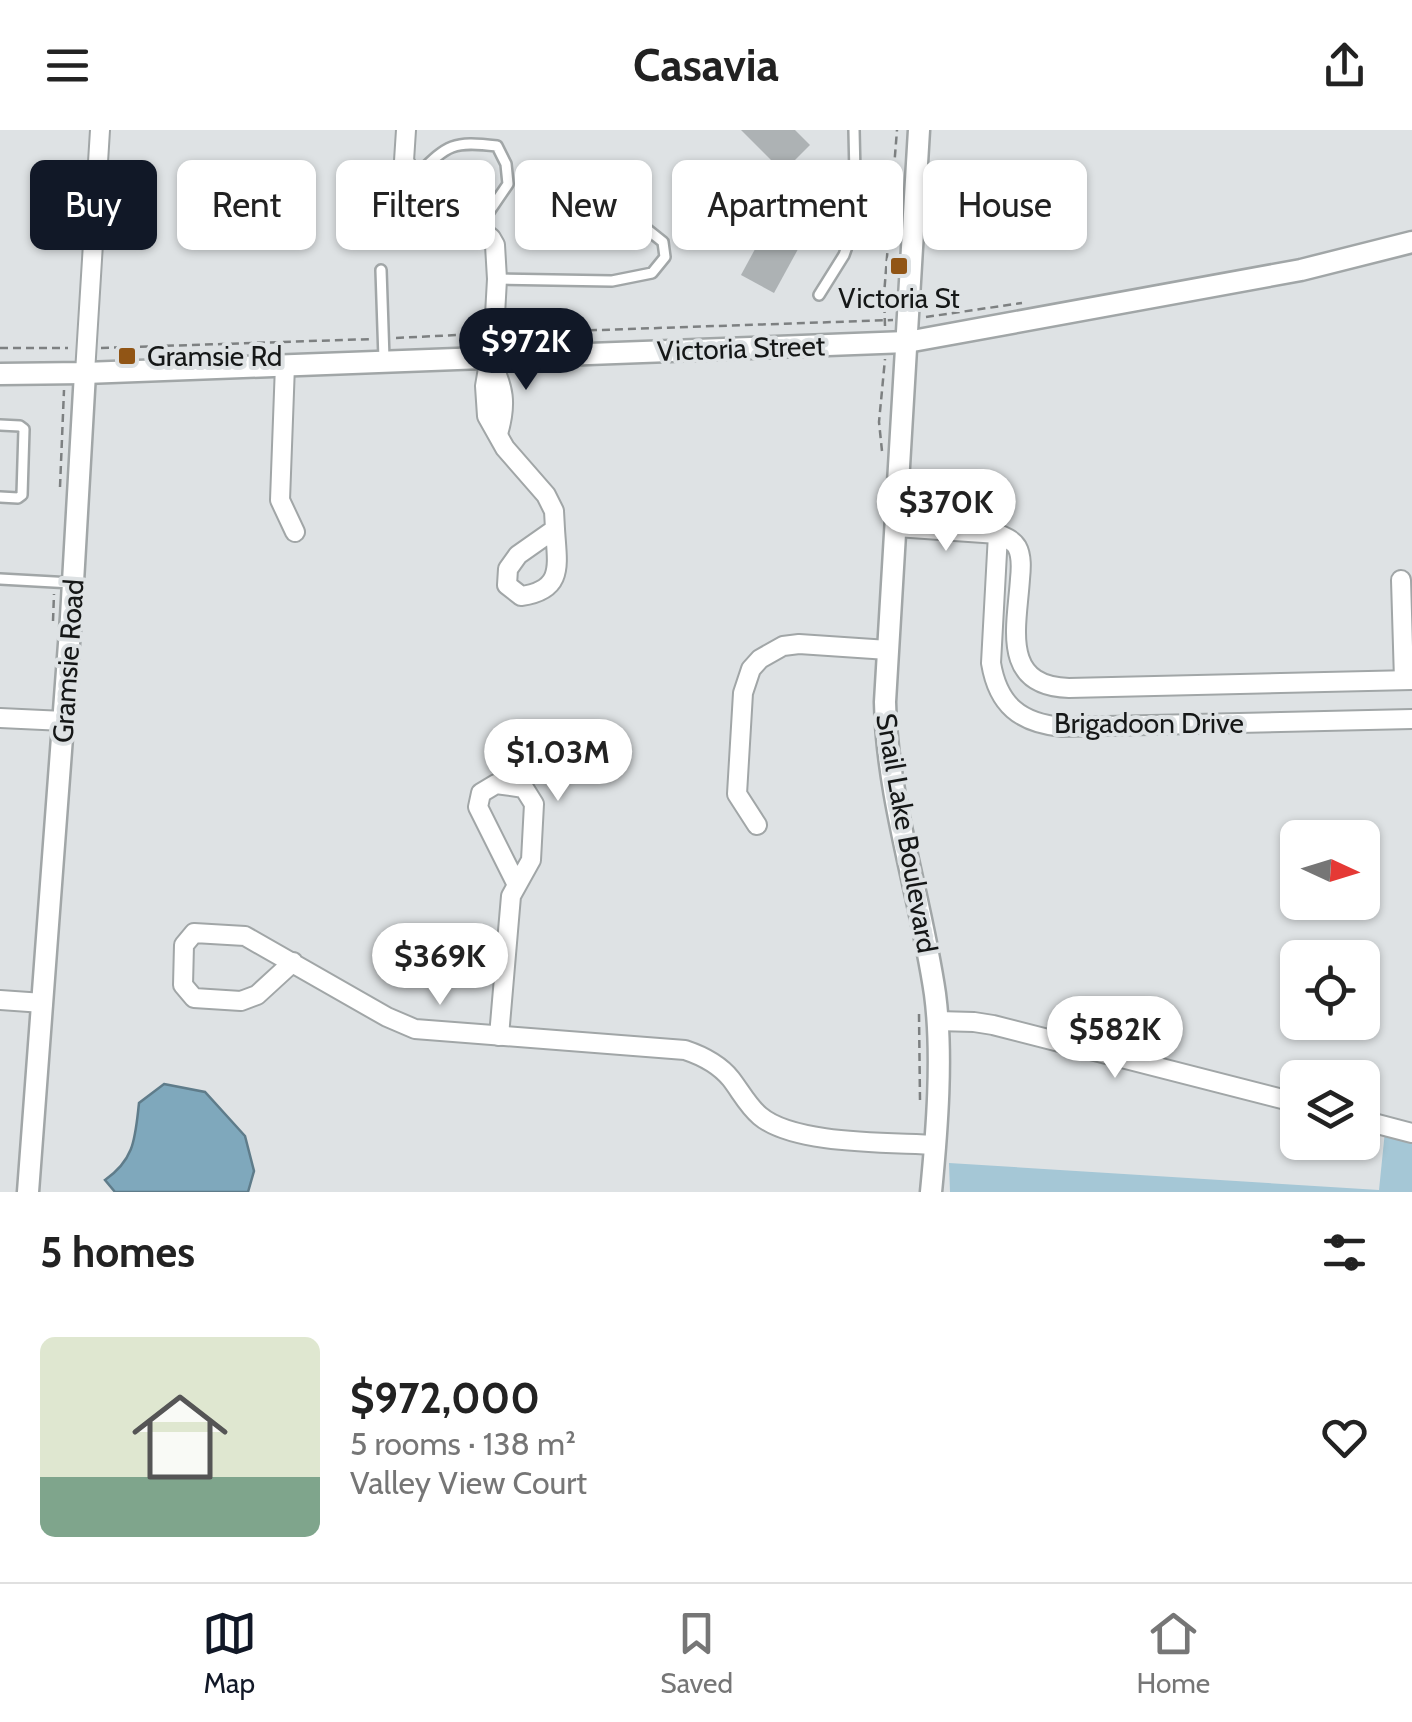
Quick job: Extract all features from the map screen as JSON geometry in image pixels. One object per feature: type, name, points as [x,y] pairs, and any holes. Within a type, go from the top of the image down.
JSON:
[{"type":"street","name":"Gramsie Road","points":[[28,1192],[64,721],[100,130]]},
{"type":"street","points":[[404,160],[406,130]]},
{"type":"street","name":"Snail Lake Boulevard","points":[[919,130],[885,726],[933,983],[936,1145],[931,1192]]},
{"type":"street","name":"Victoria Street","points":[[0,374],[907,342],[1301,270],[1412,242]]},
{"type":"street","points":[[495,250],[497,279],[486,386],[487,416],[505,448],[546,495],[554,511],[554,529]]},
{"type":"street","points":[[286,365],[280,500],[295,532]]},
{"type":"street","points":[[896,527],[998,534]]},
{"type":"street","name":"Brigadoon Drive","points":[[1408,680],[1048,686],[1030,676],[1018,659],[1020,556],[1016,546],[998,534],[990,664],[1008,705],[1032,722],[1062,727],[1412,719]]},
{"type":"street","points":[[1402,580],[1408,680]]},
{"type":"street","points":[[756,825],[737,794],[743,694],[760,658],[783,646],[799,644],[888,650]]},
{"type":"street","points":[[0,718],[64,721]]},
{"type":"street","points":[[498,1036],[512,896],[518,885],[530,860],[534,804],[524,788],[496,784],[481,793],[478,807],[518,885]]},
{"type":"street","points":[[293,962],[257,994],[242,1001],[194,998],[183,984],[184,946],[194,933],[245,936],[293,962],[398,1022],[415,1029],[686,1050],[702,1056],[729,1076],[761,1118],[793,1134],[936,1145]]},
{"type":"street","points":[[0,1000],[43,1003]]},
{"type":"street","points":[[936,1021],[993,1025],[1280,1098]]},
{"type":"street","points":[[1380,1125],[1412,1133]]},
{"type":"street","name":"Snail Lake Boulevard","points":[[936,1145],[942,1192]]},
{"type":"lane","points":[[854,130],[855,160]]},
{"type":"lane","points":[[433,160],[444,149],[470,142],[497,146],[506,164],[508,184],[495,203]]},
{"type":"lane","points":[[497,279],[612,281],[652,273],[665,257],[664,242],[652,233]]},
{"type":"lane","points":[[820,295],[846,250]]},
{"type":"lane","points":[[382,270],[384,362]]},
{"type":"lane","points":[[0,425],[24,429],[22,494],[18,498],[0,497]]},
{"type":"lane","points":[[0,580],[73,583]]},
{"type":"path","points":[[0,348],[384,339],[908,319],[1025,302]]},
{"type":"shaded area","points":[[164,1084],[205,1092],[245,1136],[254,1171],[248,1192],[115,1192],[105,1180],[128,1156],[139,1103]]},
{"type":"shaded area","points":[[1385,1131],[1412,1138],[1412,1192],[950,1192],[949,1163],[1379,1190]]},
{"type":"building","points":[[741,130],[795,130],[810,145],[795,160],[771,160]]},
{"type":"building","points":[[755,250],[798,250],[774,293],[741,275]]},
{"type":"place","name":"Victoria St","points":[[899,266]]},
{"type":"place","name":"Gramsie Rd","points":[[127,356]]}]
